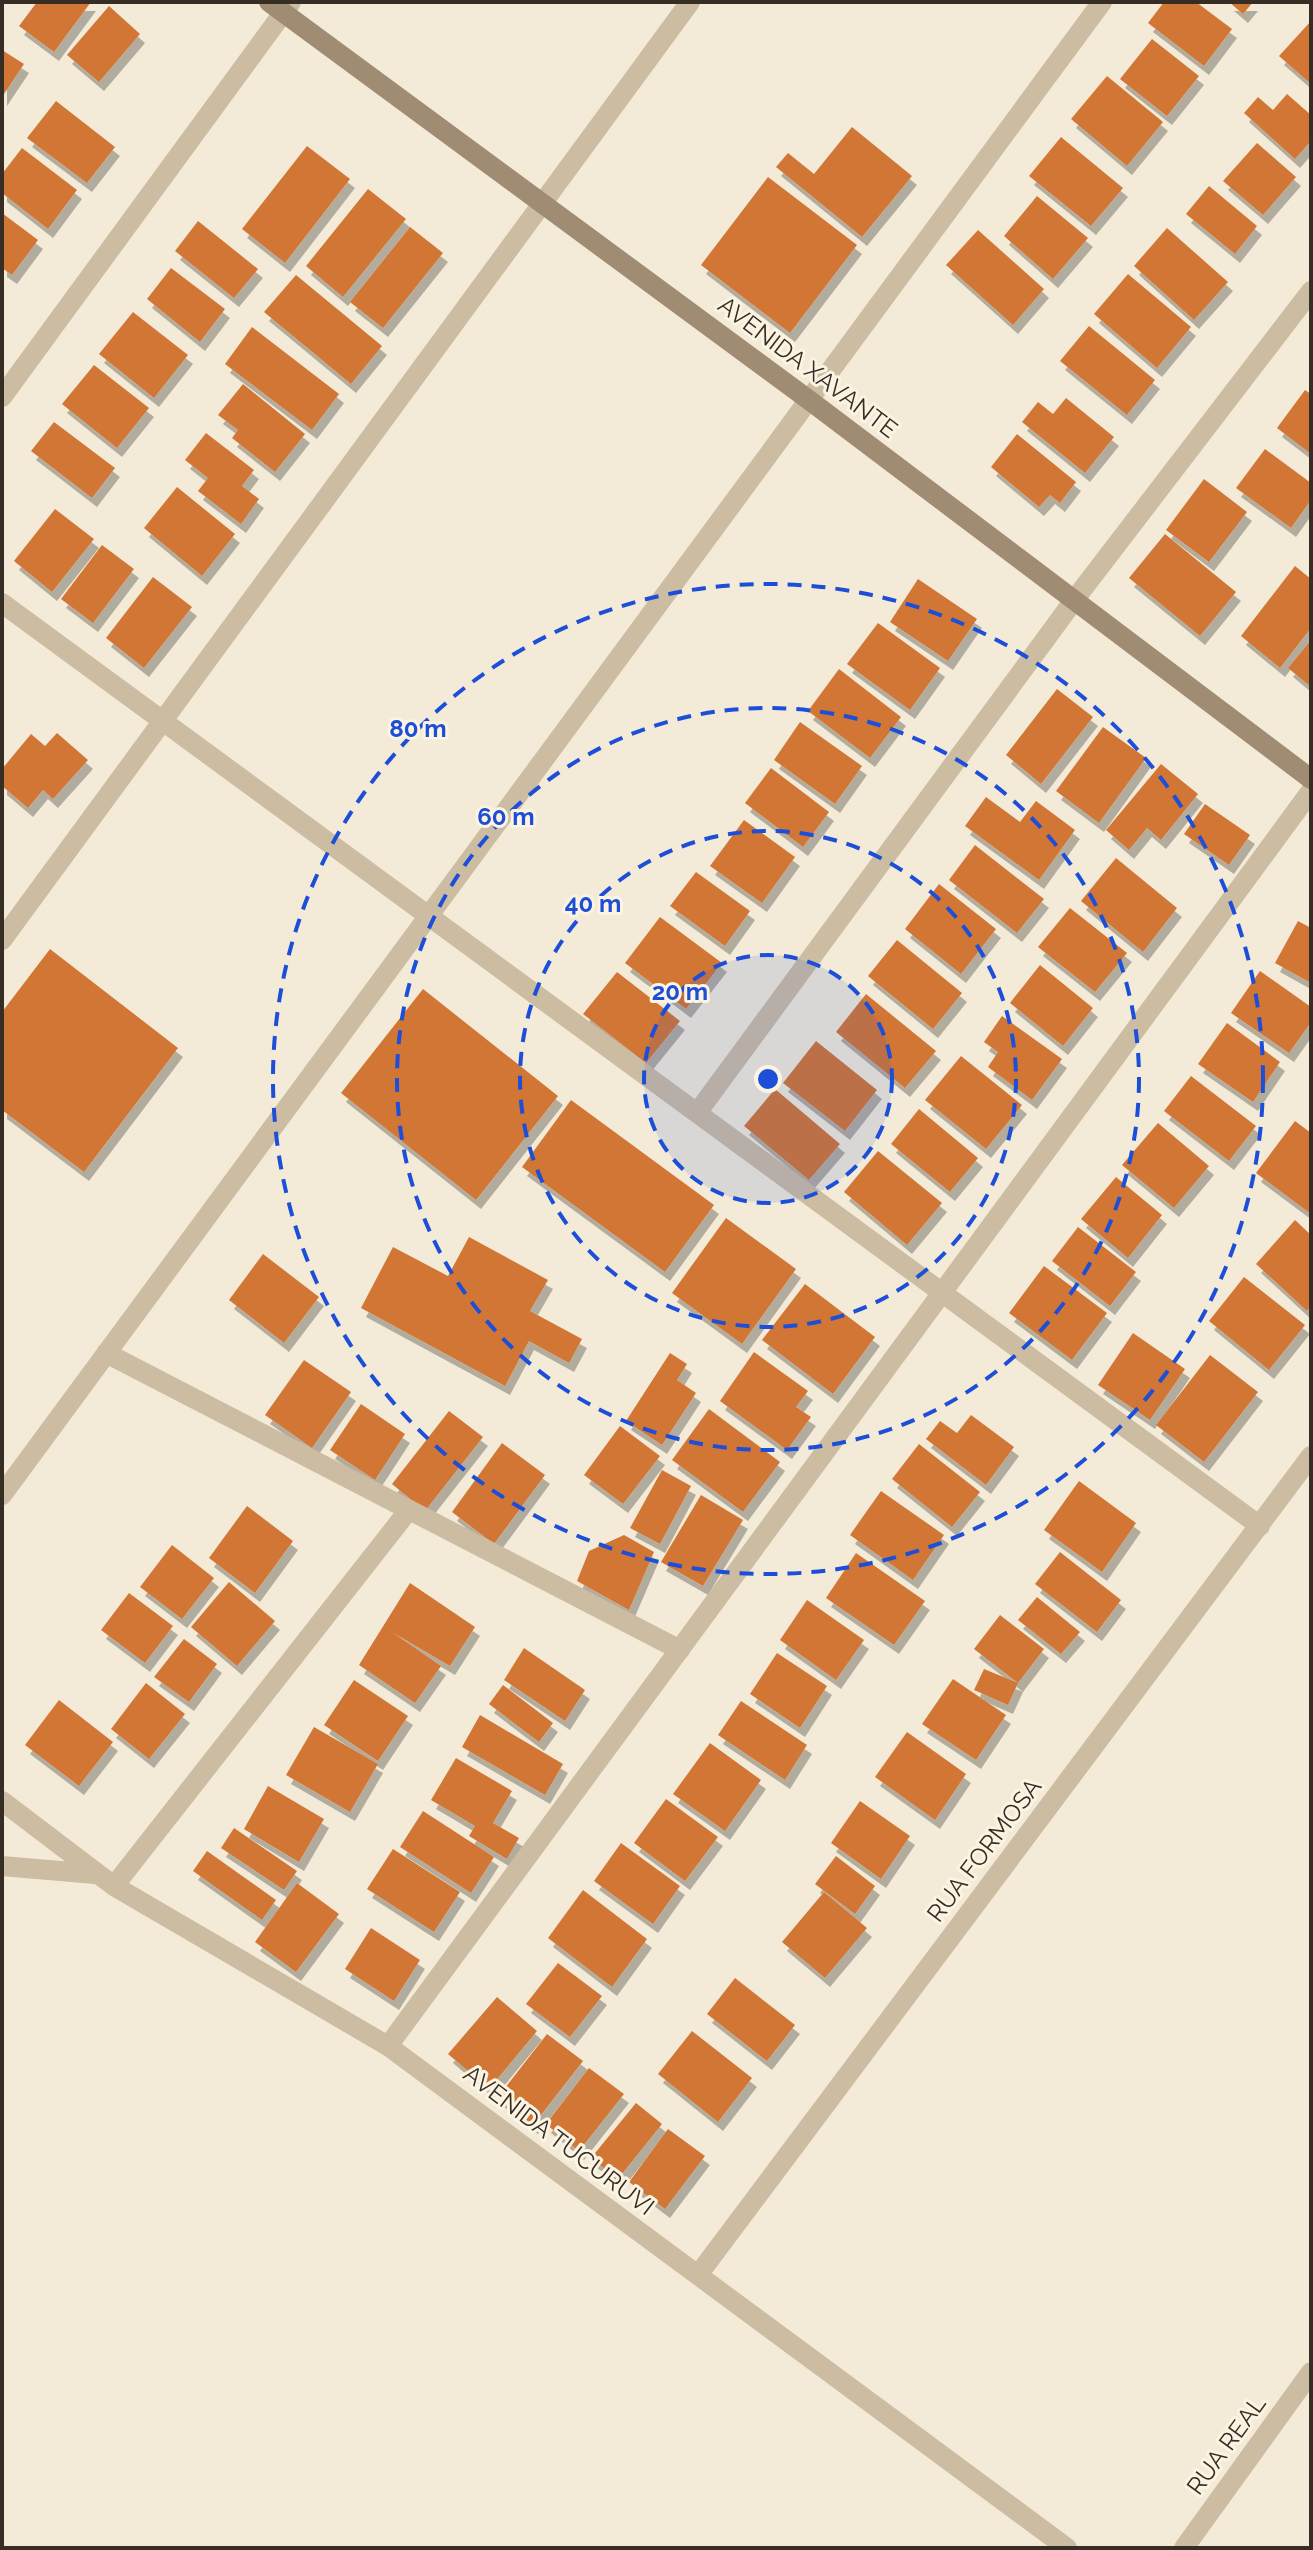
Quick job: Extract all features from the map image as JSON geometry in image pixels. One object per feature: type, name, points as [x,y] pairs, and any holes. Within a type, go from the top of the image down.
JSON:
[{"type":"street","points":[[2,940],[690,2]]},
{"type":"street","points":[[2,1495],[1102,2]]},
{"type":"street","points":[[2,397],[281,5]]},
{"type":"street","name":"AVENIDA XAVANTE","points":[[281,5],[1311,779]]},
{"type":"street","points":[[697,1113],[1075,599],[1311,291]]},
{"type":"street","points":[[2,603],[1260,1526]]},
{"type":"street","points":[[388,2046],[1311,791]]},
{"type":"street","points":[[106,1353],[680,1650]]},
{"type":"street","name":"RUA FORMOSA","points":[[698,2275],[1311,1456]]},
{"type":"street","points":[[114,1886],[408,1511]]},
{"type":"street","name":"AVENIDA TUCURUVI","points":[[2,1801],[95,1874],[388,2046],[1067,2548]]},
{"type":"street","points":[[2,1866],[95,1874]]},
{"type":"street","name":"RUA REAL","points":[[1184,2548],[1311,2372]]},
{"type":"building","points":[[37,2],[91,2],[54,52],[19,26]]},
{"type":"building","points":[[1164,2],[1196,2],[1232,29],[1204,66],[1148,23]]},
{"type":"building","points":[[1229,2],[1253,2],[1243,14]]},
{"type":"building","points":[[109,6],[140,34],[99,82],[67,55]]},
{"type":"building","points":[[1311,21],[1311,84],[1279,56]]},
{"type":"building","points":[[1152,39],[1199,76],[1167,116],[1120,79]]},
{"type":"building","points":[[2,50],[24,64],[2,97]]},
{"type":"building","points":[[1107,76],[1163,122],[1127,166],[1071,119]]},
{"type":"building","points":[[1287,94],[1311,115],[1311,141],[1295,159],[1244,113],[1258,97],[1273,110]]},
{"type":"building","points":[[56,101],[115,147],[87,183],[27,138]]},
{"type":"building","points":[[852,127],[912,176],[862,237],[776,167],[788,153],[814,174]]},
{"type":"building","points":[[1061,137],[1123,188],[1091,226],[1029,176]]},
{"type":"building","points":[[1257,143],[1296,177],[1263,215],[1223,181]]},
{"type":"building","points":[[307,146],[350,179],[285,263],[242,229]]},
{"type":"building","points":[[22,148],[77,190],[48,229],[2,193],[2,174]]},
{"type":"building","points":[[768,177],[857,245],[790,333],[701,265]]},
{"type":"building","points":[[1209,186],[1257,226],[1235,254],[1186,214]]},
{"type":"building","points":[[368,189],[406,219],[343,297],[306,266]]},
{"type":"building","points":[[1037,196],[1088,238],[1053,279],[1004,236]]},
{"type":"building","points":[[2,213],[38,240],[12,275],[2,268]]},
{"type":"building","points":[[198,221],[258,269],[234,298],[175,251]]},
{"type":"building","points":[[410,227],[443,253],[383,328],[350,302]]},
{"type":"building","points":[[1167,228],[1228,282],[1194,320],[1134,266]]},
{"type":"building","points":[[978,230],[1044,289],[1013,325],[946,265]]},
{"type":"building","points":[[171,268],[225,309],[200,342],[147,299]]},
{"type":"building","points":[[1128,274],[1191,327],[1157,368],[1094,314]]},
{"type":"building","points":[[296,275],[382,346],[351,384],[264,312]]},
{"type":"building","points":[[133,312],[188,355],[154,398],[99,354]]},
{"type":"building","points":[[1089,326],[1155,380],[1127,415],[1060,361]]},
{"type":"building","points":[[252,327],[339,394],[312,430],[225,364]]},
{"type":"building","points":[[94,365],[149,408],[117,448],[62,404]]},
{"type":"building","points":[[243,384],[305,434],[275,472],[232,438],[238,430],[218,415]]},
{"type":"building","points":[[1305,390],[1311,394],[1311,454],[1277,428]]},
{"type":"building","points":[[1066,398],[1114,437],[1085,473],[1022,422],[1038,402],[1053,414]]},
{"type":"building","points":[[54,422],[115,468],[92,498],[31,451]]},
{"type":"building","points":[[206,433],[254,470],[242,486],[259,499],[241,524],[198,491],[208,478],[185,460]]},
{"type":"building","points":[[1017,434],[1076,482],[1060,503],[1050,495],[1039,507],[991,467]]},
{"type":"building","points":[[1265,449],[1311,483],[1311,500],[1291,528],[1236,488]]},
{"type":"building","points":[[1204,479],[1247,512],[1209,562],[1166,530]]},
{"type":"building","points":[[177,487],[235,534],[202,576],[144,528]]},
{"type":"building","points":[[55,509],[94,539],[52,592],[14,561]]},
{"type":"building","points":[[1165,534],[1236,592],[1200,636],[1129,578]]},
{"type":"building","points":[[102,545],[134,569],[93,623],[61,599]]},
{"type":"building","points":[[1295,566],[1311,579],[1311,628],[1280,668],[1241,636]]},
{"type":"building","points":[[153,577],[192,607],[144,668],[106,638]]},
{"type":"building","points":[[918,579],[977,619],[948,661],[890,622]]},
{"type":"building","points":[[878,623],[940,668],[910,710],[847,664]]},
{"type":"building","points":[[1311,640],[1311,687],[1288,668]]},
{"type":"building","points":[[839,669],[901,717],[870,758],[808,711]]},
{"type":"building","points":[[1057,689],[1093,717],[1041,784],[1006,755]]},
{"type":"building","points":[[800,722],[862,766],[835,804],[774,760]]},
{"type":"building","points":[[1103,727],[1146,758],[1099,823],[1056,791]]},
{"type":"building","points":[[57,733],[88,760],[53,799],[43,790],[28,808],[2,786],[2,769],[31,734],[45,746]]},
{"type":"building","points":[[1161,764],[1198,794],[1161,840],[1147,828],[1129,850],[1106,830]]},
{"type":"building","points":[[771,768],[829,812],[803,847],[745,803]]},
{"type":"building","points":[[986,797],[1020,822],[1036,801],[1075,830],[1039,880],[965,826]]},
{"type":"building","points":[[1205,804],[1250,835],[1229,865],[1184,834]]},
{"type":"building","points":[[744,820],[795,857],[762,903],[710,866]]},
{"type":"building","points":[[975,845],[1044,899],[1017,933],[949,880]]},
{"type":"building","points":[[1116,858],[1177,908],[1143,952],[1081,901]]},
{"type":"building","points":[[696,872],[750,911],[725,946],[670,906]]},
{"type":"building","points":[[939,884],[996,929],[961,974],[905,929]]},
{"type":"building","points":[[1070,908],[1127,953],[1095,992],[1038,947]]},
{"type":"building","points":[[660,917],[722,963],[686,1009],[625,963]]},
{"type":"building","points":[[1298,921],[1311,928],[1311,983],[1275,963]]},
{"type":"building","points":[[897,940],[962,993],[933,1029],[868,976]]},
{"type":"building","points":[[50,949],[178,1048],[84,1172],[2,1110],[2,1012]]},
{"type":"building","points":[[1040,965],[1093,1008],[1063,1046],[1010,1003]]},
{"type":"building","points":[[1260,971],[1311,1007],[1311,1022],[1289,1053],[1231,1013]]},
{"type":"building","points":[[617,972],[680,1021],[646,1063],[583,1014]]},
{"type":"building","points":[[423,989],[558,1096],[476,1200],[341,1093]]},
{"type":"building","points":[[866,994],[936,1051],[905,1088],[836,1032]]},
{"type":"building","points":[[1002,1016],[1062,1059],[1032,1100],[988,1067],[998,1052],[984,1042]]},
{"type":"building","points":[[1227,1023],[1280,1062],[1253,1102],[1198,1064]]},
{"type":"building","points":[[816,1041],[877,1090],[845,1131],[783,1083]]},
{"type":"building","points":[[961,1056],[1022,1105],[986,1149],[925,1100]]},
{"type":"building","points":[[1191,1076],[1256,1126],[1229,1161],[1164,1111]]},
{"type":"building","points":[[775,1089],[840,1144],[809,1180],[744,1126]]},
{"type":"building","points":[[571,1100],[714,1205],[665,1272],[522,1167]]},
{"type":"building","points":[[919,1109],[978,1158],[950,1192],[891,1144]]},
{"type":"building","points":[[1295,1121],[1311,1133],[1311,1214],[1256,1173]]},
{"type":"building","points":[[1158,1123],[1209,1166],[1174,1208],[1122,1165]]},
{"type":"building","points":[[878,1151],[942,1203],[907,1245],[844,1192]]},
{"type":"building","points":[[1116,1177],[1162,1215],[1128,1258],[1081,1219]]},
{"type":"building","points":[[726,1218],[796,1269],[742,1344],[672,1293]]},
{"type":"building","points":[[1295,1220],[1311,1235],[1311,1306],[1307,1311],[1256,1264]]},
{"type":"building","points":[[1078,1227],[1136,1272],[1110,1306],[1052,1261]]},
{"type":"building","points":[[469,1237],[548,1280],[530,1311],[582,1339],[569,1363],[529,1341],[505,1386],[361,1308],[393,1247],[448,1276]]},
{"type":"building","points":[[263,1254],[319,1297],[284,1343],[229,1300]]},
{"type":"building","points":[[1044,1266],[1107,1313],[1072,1360],[1009,1313]]},
{"type":"building","points":[[1244,1277],[1305,1325],[1269,1370],[1209,1321]]},
{"type":"building","points":[[805,1284],[875,1337],[833,1394],[762,1340]]},
{"type":"building","points":[[1133,1333],[1185,1369],[1150,1420],[1098,1385]]},
{"type":"building","points":[[754,1352],[808,1391],[796,1407],[811,1417],[787,1450],[720,1401]]},
{"type":"building","points":[[670,1353],[687,1364],[677,1380],[696,1393],[662,1445],[626,1421]]},
{"type":"building","points":[[1210,1355],[1258,1392],[1204,1462],[1156,1425]]},
{"type":"building","points":[[304,1360],[351,1392],[312,1448],[265,1415]]},
{"type":"building","points":[[361,1404],[405,1434],[375,1480],[330,1450]]},
{"type":"building","points":[[709,1409],[780,1462],[743,1512],[672,1460]]},
{"type":"building","points":[[449,1411],[483,1437],[425,1511],[392,1484]]},
{"type":"building","points":[[971,1415],[1014,1447],[986,1485],[926,1439],[940,1421],[957,1433]]},
{"type":"building","points":[[620,1426],[660,1456],[623,1504],[584,1475]]},
{"type":"building","points":[[502,1443],[545,1475],[494,1544],[452,1512]]},
{"type":"building","points":[[919,1444],[980,1492],[952,1527],[892,1479]]},
{"type":"building","points":[[662,1470],[691,1486],[660,1544],[630,1528]]},
{"type":"building","points":[[1079,1481],[1136,1523],[1102,1572],[1044,1530]]},
{"type":"building","points":[[881,1491],[944,1535],[913,1580],[850,1535]]},
{"type":"building","points":[[701,1495],[743,1520],[703,1586],[661,1562]]},
{"type":"building","points":[[247,1506],[293,1541],[255,1593],[209,1558]]},
{"type":"building","points":[[624,1535],[654,1552],[629,1610],[577,1581],[589,1551]]},
{"type":"building","points":[[172,1545],[214,1578],[182,1619],[140,1587]]},
{"type":"building","points":[[1060,1552],[1121,1600],[1097,1632],[1035,1584]]},
{"type":"building","points":[[856,1553],[925,1601],[894,1645],[826,1598]]},
{"type":"building","points":[[229,1582],[275,1621],[237,1666],[191,1627]]},
{"type":"building","points":[[410,1583],[475,1627],[450,1666],[392,1632],[441,1666],[415,1703],[359,1665]]},
{"type":"building","points":[[129,1593],[173,1626],[145,1663],[101,1630]]},
{"type":"building","points":[[1037,1597],[1080,1632],[1061,1654],[1018,1620]]},
{"type":"building","points":[[807,1600],[864,1640],[836,1680],[780,1640]]},
{"type":"building","points":[[1000,1615],[1044,1649],[1018,1683],[974,1649]]},
{"type":"building","points":[[184,1639],[217,1664],[189,1702],[154,1677]]},
{"type":"building","points":[[524,1648],[585,1690],[565,1721],[504,1680]]},
{"type":"building","points":[[777,1653],[827,1686],[800,1728],[750,1694]]},
{"type":"building","points":[[984,1669],[1018,1683],[1008,1705],[974,1690]]},
{"type":"building","points":[[953,1679],[1006,1715],[976,1760],[922,1724]]},
{"type":"building","points":[[354,1680],[408,1716],[378,1761],[324,1725]]},
{"type":"building","points":[[146,1683],[185,1714],[149,1759],[111,1729]]},
{"type":"building","points":[[503,1685],[553,1723],[539,1742],[489,1704]]},
{"type":"building","points":[[59,1700],[113,1742],[79,1786],[25,1745]]},
{"type":"building","points":[[741,1701],[807,1745],[785,1780],[718,1735]]},
{"type":"building","points":[[480,1715],[563,1764],[545,1795],[462,1747]]},
{"type":"building","points":[[314,1727],[378,1764],[350,1812],[286,1775]]},
{"type":"building","points":[[907,1732],[966,1774],[935,1820],[875,1777]]},
{"type":"building","points":[[710,1743],[761,1780],[725,1831],[673,1794]]},
{"type":"building","points":[[456,1758],[512,1791],[493,1823],[519,1838],[507,1859],[469,1836],[475,1826],[431,1800]]},
{"type":"building","points":[[268,1786],[324,1819],[299,1862],[244,1829]]},
{"type":"building","points":[[666,1799],[718,1837],[685,1881],[634,1843]]},
{"type":"building","points":[[860,1801],[910,1836],[881,1879],[831,1843]]},
{"type":"building","points":[[423,1811],[494,1857],[471,1893],[400,1847]]},
{"type":"building","points":[[234,1828],[297,1871],[284,1890],[221,1848]]},
{"type":"building","points":[[621,1843],[680,1886],[653,1924],[594,1881]]},
{"type":"building","points":[[393,1849],[460,1892],[434,1932],[367,1889]]},
{"type":"building","points":[[207,1851],[276,1900],[262,1920],[193,1871]]},
{"type":"building","points":[[836,1856],[875,1886],[855,1914],[815,1884]]},
{"type":"building","points":[[297,1883],[339,1914],[296,1972],[255,1942]]},
{"type":"building","points":[[583,1890],[647,1939],[612,1987],[548,1938]]},
{"type":"building","points":[[824,1892],[867,1928],[825,1978],[782,1942]]},
{"type":"building","points":[[371,1928],[420,1960],[394,2001],[345,1969]]},
{"type":"building","points":[[558,1963],[602,1996],[570,2037],[526,2004]]},
{"type":"building","points":[[735,1978],[795,2025],[767,2061],[707,2014]]},
{"type":"building","points":[[497,1997],[537,2031],[489,2089],[448,2054]]},
{"type":"building","points":[[692,2031],[752,2078],[718,2122],[658,2074]]},
{"type":"building","points":[[547,2034],[583,2061],[533,2125],[498,2097]]},
{"type":"building","points":[[589,2068],[624,2094],[579,2151],[546,2124]]},
{"type":"building","points":[[636,2103],[662,2124],[618,2179],[591,2158]]},
{"type":"building","points":[[668,2129],[705,2156],[665,2209],[629,2182]]}]
